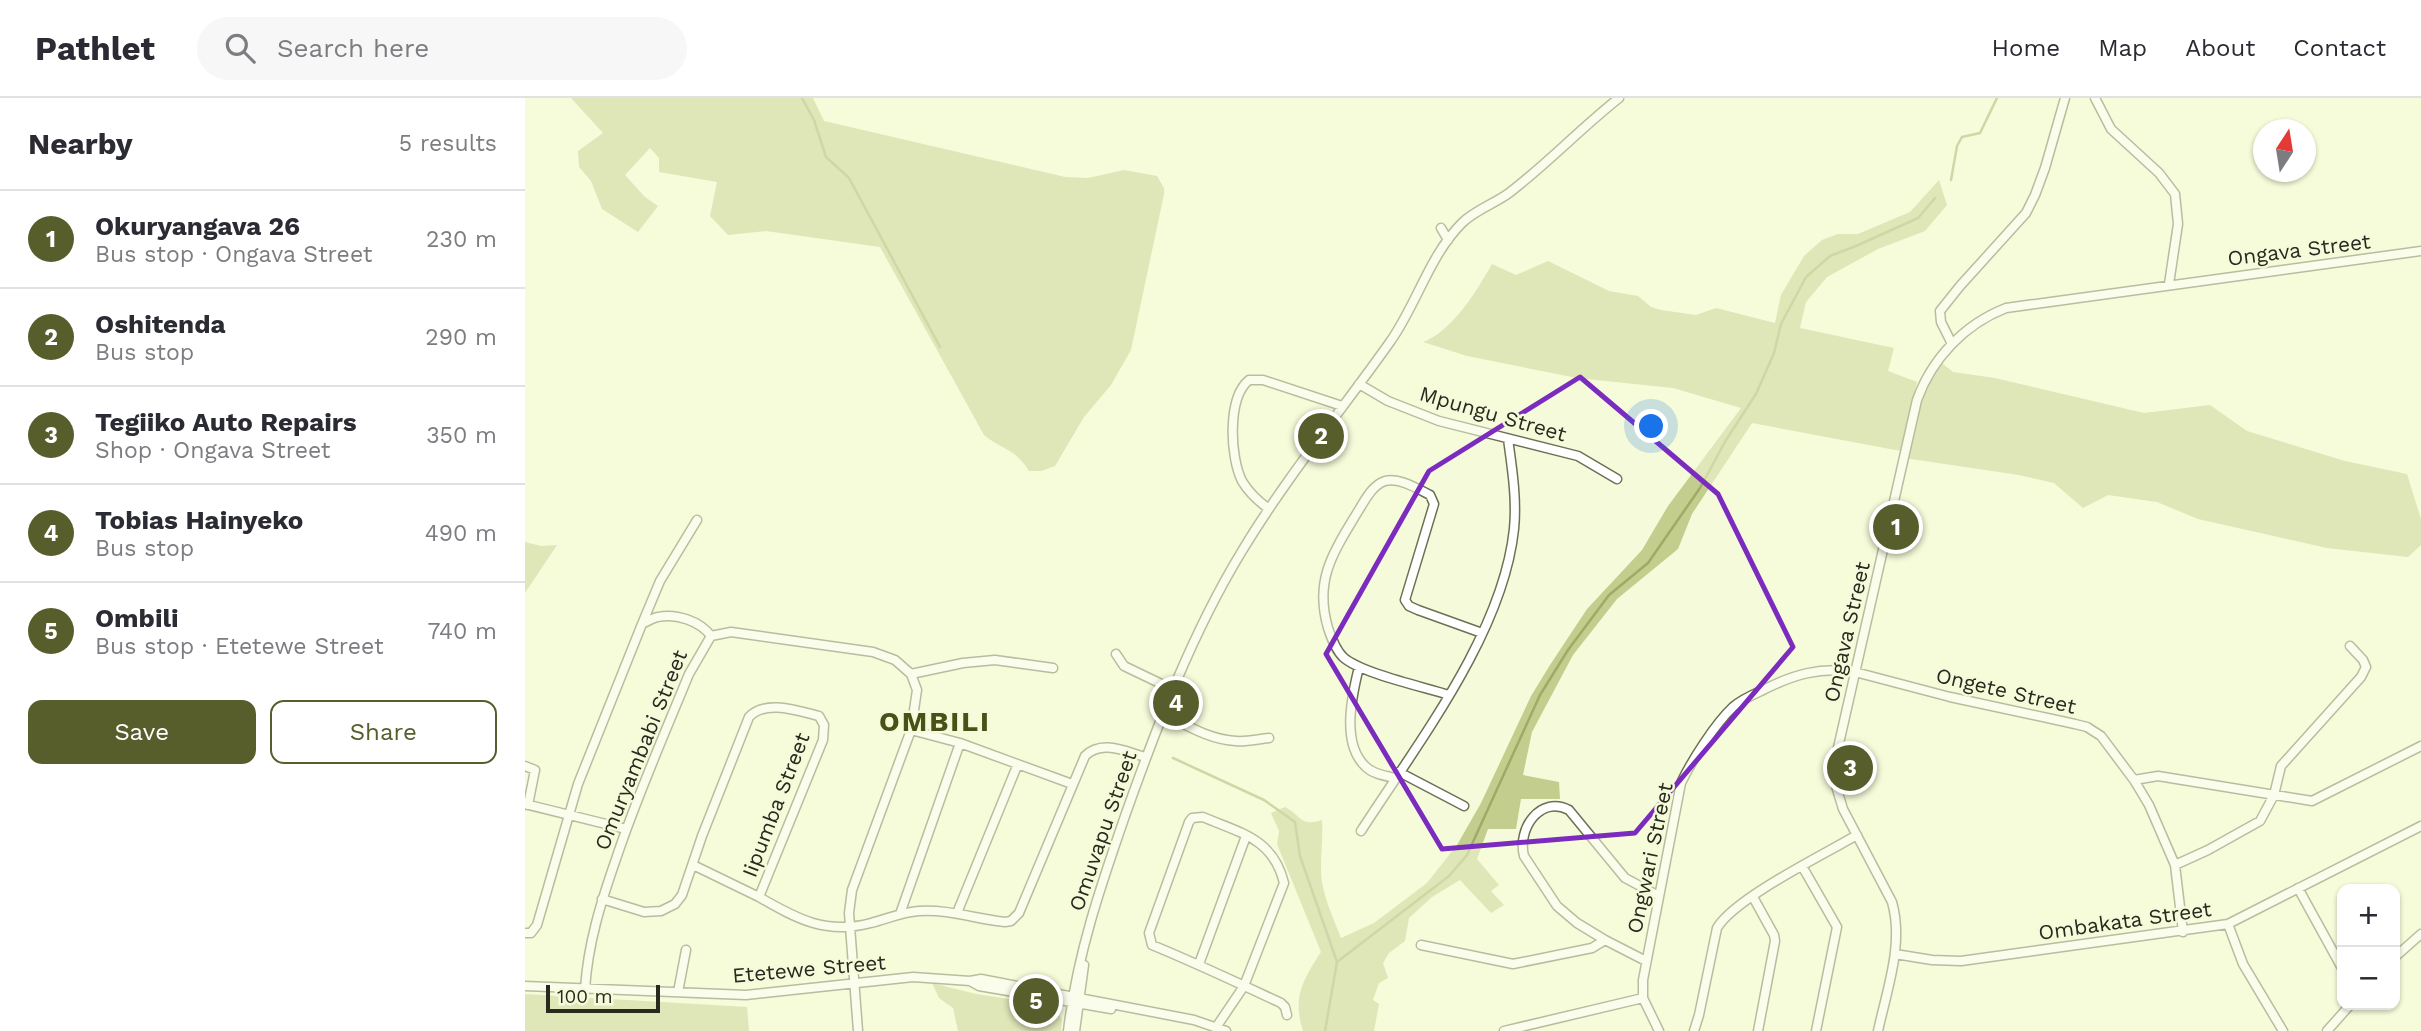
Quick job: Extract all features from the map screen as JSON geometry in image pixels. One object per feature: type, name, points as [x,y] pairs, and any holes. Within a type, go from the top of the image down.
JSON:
[{"type":"street","name":"Omuvapu Street","points":[[1068,1031],[1091,916],[1146,757],[1223,583],[1269,509],[1406,319],[1434,258],[1448,240],[1464,221],[1509,193],[1619,98]]},
{"type":"street","points":[[1952,344],[1941,322],[1940,311],[2026,213],[2042,177],[2065,98]]},
{"type":"street","points":[[2095,98],[2105,120],[2116,135],[2159,173],[2175,194],[2178,224],[2169,284]]},
{"type":"street","points":[[1441,229],[1448,240]]},
{"type":"street","name":"Ongava Street","points":[[1878,1031],[1895,954],[1898,934],[1896,918],[1892,902],[1843,809],[1836,786],[1835,761],[1917,400],[1934,367],[1952,344],[1976,324],[2006,308],[2421,251]]},
{"type":"street","points":[[1269,509],[1252,495],[1241,479],[1234,449],[1233,426],[1241,387],[1249,380],[1263,380],[1342,406]]},
{"type":"street","name":"Mpungu Street","points":[[1359,384],[1388,401],[1426,417],[1578,456],[1616,479]]},
{"type":"street","points":[[1361,831],[1449,695],[1475,650],[1498,598],[1514,530],[1514,495],[1508,439]]},
{"type":"street","points":[[1449,695],[1359,667],[1343,657],[1325,617],[1325,573],[1336,548],[1364,501],[1382,482],[1391,480],[1407,484],[1430,495],[1434,504],[1405,600],[1409,606],[1418,610],[1482,633]]},
{"type":"street","points":[[525,933],[531,933],[537,925],[578,784],[642,624],[660,581],[697,520]]},
{"type":"street","points":[[642,624],[659,616],[675,617],[695,623],[711,636]]},
{"type":"street","name":"Omuryambabi Street","points":[[585,989],[592,932],[626,829],[689,674],[711,636],[731,632],[873,652],[895,660],[911,674]]},
{"type":"street","points":[[2175,865],[2260,821],[2274,795],[2281,766],[2361,677],[2366,667],[2350,646]]},
{"type":"street","points":[[1116,654],[1124,666],[1174,690]]},
{"type":"street","points":[[858,1031],[849,913],[852,890],[911,730],[917,690],[911,674],[963,663],[995,660],[1053,668]]},
{"type":"street","points":[[1359,667],[1349,710],[1358,757],[1369,770],[1397,775],[1464,806]]},
{"type":"street","name":"Ongwari Street","points":[[1643,998],[1646,961],[1681,783],[1693,762],[1734,707],[1768,687],[1807,672],[1855,672]]},
{"type":"street","name":"Ongete Street","points":[[1855,672],[1950,697],[2087,727],[2101,736],[2134,780],[2161,829],[2175,865],[2183,932]]},
{"type":"street","name":"Iipumba Street","points":[[602,899],[644,912],[668,909],[682,895],[714,802],[749,717],[754,712],[772,708],[819,716],[824,725],[823,740],[759,897],[693,865]]},
{"type":"street","points":[[1164,714],[1200,732],[1235,741],[1269,738]]},
{"type":"street","points":[[911,730],[960,743],[1072,784]]},
{"type":"street","points":[[900,914],[960,743]]},
{"type":"street","points":[[2134,780],[2158,776],[2312,801],[2421,746]]},
{"type":"street","points":[[759,897],[807,922],[826,927],[851,928],[916,911],[957,913],[1011,921],[1019,913],[1085,756],[1096,748],[1111,748],[1146,757]]},
{"type":"street","points":[[525,766],[535,770],[527,805],[626,829]]},
{"type":"street","points":[[957,913],[1017,766]]},
{"type":"street","points":[[1646,961],[1577,923],[1557,906],[1524,856],[1522,849],[1526,827],[1535,815],[1555,806],[1569,810],[1625,878],[1659,896]]},
{"type":"street","points":[[1217,1026],[1244,986],[1284,883],[1280,868],[1262,844],[1203,817],[1197,817],[1189,822],[1149,933],[1152,945],[1199,964],[1244,986],[1280,1003],[1285,1007],[1286,1015]]},
{"type":"street","name":"Ombakata Street","points":[[1895,954],[1961,961],[2228,924],[2421,826]]},
{"type":"street","points":[[1694,1031],[1717,928],[1723,919],[1753,897],[1857,835]]},
{"type":"street","points":[[1199,964],[1246,836]]},
{"type":"street","points":[[1803,866],[1837,927],[1816,1031]]},
{"type":"street","points":[[2298,888],[2337,959]]},
{"type":"street","points":[[1753,897],[1774,935],[1775,942],[1758,1031]]},
{"type":"street","points":[[2228,924],[2243,964],[2283,1031]]},
{"type":"street","points":[[2400,953],[2421,934]]},
{"type":"street","points":[[1421,945],[1513,964],[1592,948],[1605,940]]},
{"type":"street","points":[[678,992],[686,950]]},
{"type":"street","name":"Etetewe Street","points":[[525,986],[746,995],[913,977],[970,981],[979,986],[1075,1000],[1126,1012],[1139,1010],[1217,1026],[1226,1031]]},
{"type":"street","points":[[1504,1031],[1643,998],[1659,1031]]},
{"type":"street","name":"Omuvapu Street","points":[[1075,1000],[1075,1031]]},
{"type":"street","points":[[2327,1031],[2346,1010]]},
{"type":"highlighted area","points":[[1580,377],[1718,494],[1793,647],[1635,833],[1442,849],[1326,654],[1429,471]]},
{"type":"green space","points":[[571,98],[813,98],[824,121],[1065,177],[1088,178],[1124,170],[1157,176],[1164,188],[1164,194],[1131,350],[1111,385],[1084,417],[1055,466],[1041,471],[1029,471],[1013,453],[984,435],[880,247],[766,231],[728,235],[710,216],[717,182],[659,172],[659,158],[650,148],[625,175],[645,197],[658,206],[638,232],[602,209],[591,181],[579,167],[578,151],[603,133]]},
{"type":"green space","points":[[1939,180],[1947,205],[1925,231],[1878,249],[1827,277],[1806,302],[1800,328],[1894,348],[1888,371],[1917,382],[1901,451],[1752,423],[1692,514],[1678,549],[1617,599],[1573,655],[1532,732],[1523,775],[1559,782],[1560,799],[1521,799],[1516,829],[1488,829],[1477,859],[1499,885],[1491,891],[1504,905],[1491,913],[1460,880],[1432,897],[1409,918],[1405,941],[1389,953],[1383,963],[1388,978],[1379,983],[1373,1000],[1379,1004],[1374,1031],[1303,1031],[1299,1008],[1301,989],[1321,952],[1277,844],[1279,831],[1271,813],[1285,807],[1302,820],[1322,820],[1323,887],[1341,938],[1374,923],[1427,883],[1457,845],[1481,803],[1531,696],[1587,609],[1642,550],[1668,506],[1741,408],[1673,388],[1577,378],[1467,356],[1423,342],[1434,337],[1454,320],[1492,264],[1516,275],[1548,261],[1609,291],[1638,296],[1651,307],[1661,310],[1696,315],[1716,308],[1775,323],[1781,295],[1804,256],[1822,240],[1838,234],[1858,234],[1910,212]]},
{"type":"green space","points":[[1938,360],[1953,372],[1995,378],[2144,413],[2210,405],[2247,431],[2345,461],[2407,474],[2421,519],[2421,545],[2408,557],[2327,548],[2198,519],[2157,502],[2108,495],[2083,508],[2054,483],[2019,475],[1904,458],[1917,400]]},
{"type":"green space","points":[[525,542],[541,546],[557,545],[525,593]]},
{"type":"green space","points":[[932,983],[976,994],[1051,1005],[1062,1019],[1061,1031],[958,1031],[953,1008],[939,998]]},
{"type":"green space","points":[[525,994],[747,1007],[749,1031],[525,1031]]},
{"type":"waterway","points":[[802,98],[814,120],[826,157],[849,178],[940,347]]},
{"type":"waterway","points":[[1951,180],[1957,146],[1962,137],[1980,133],[1997,98]]},
{"type":"waterway","points":[[1337,962],[1449,876],[1467,855],[1540,695],[1568,650],[1609,595],[1648,563],[1700,488],[1726,440],[1756,394],[1774,353],[1781,324],[1806,277],[1830,256],[1918,218],[1935,198]]},
{"type":"waterway","points":[[1173,758],[1264,800],[1295,822],[1300,856],[1337,962],[1325,1031]]},
{"type":"place","name":"Oshitenda","points":[[1321,436]]},
{"type":"place","name":"Okuryangava 26","points":[[1896,527]]},
{"type":"place","name":"Tobias Hainyeko","points":[[1176,703]]},
{"type":"place","name":"Tegiiko Auto Repairs","points":[[1850,768]]},
{"type":"place","name":"Ombili","points":[[1036,1001]]},
{"type":"district","name":"OMBILI","points":[[935,721]]}]
